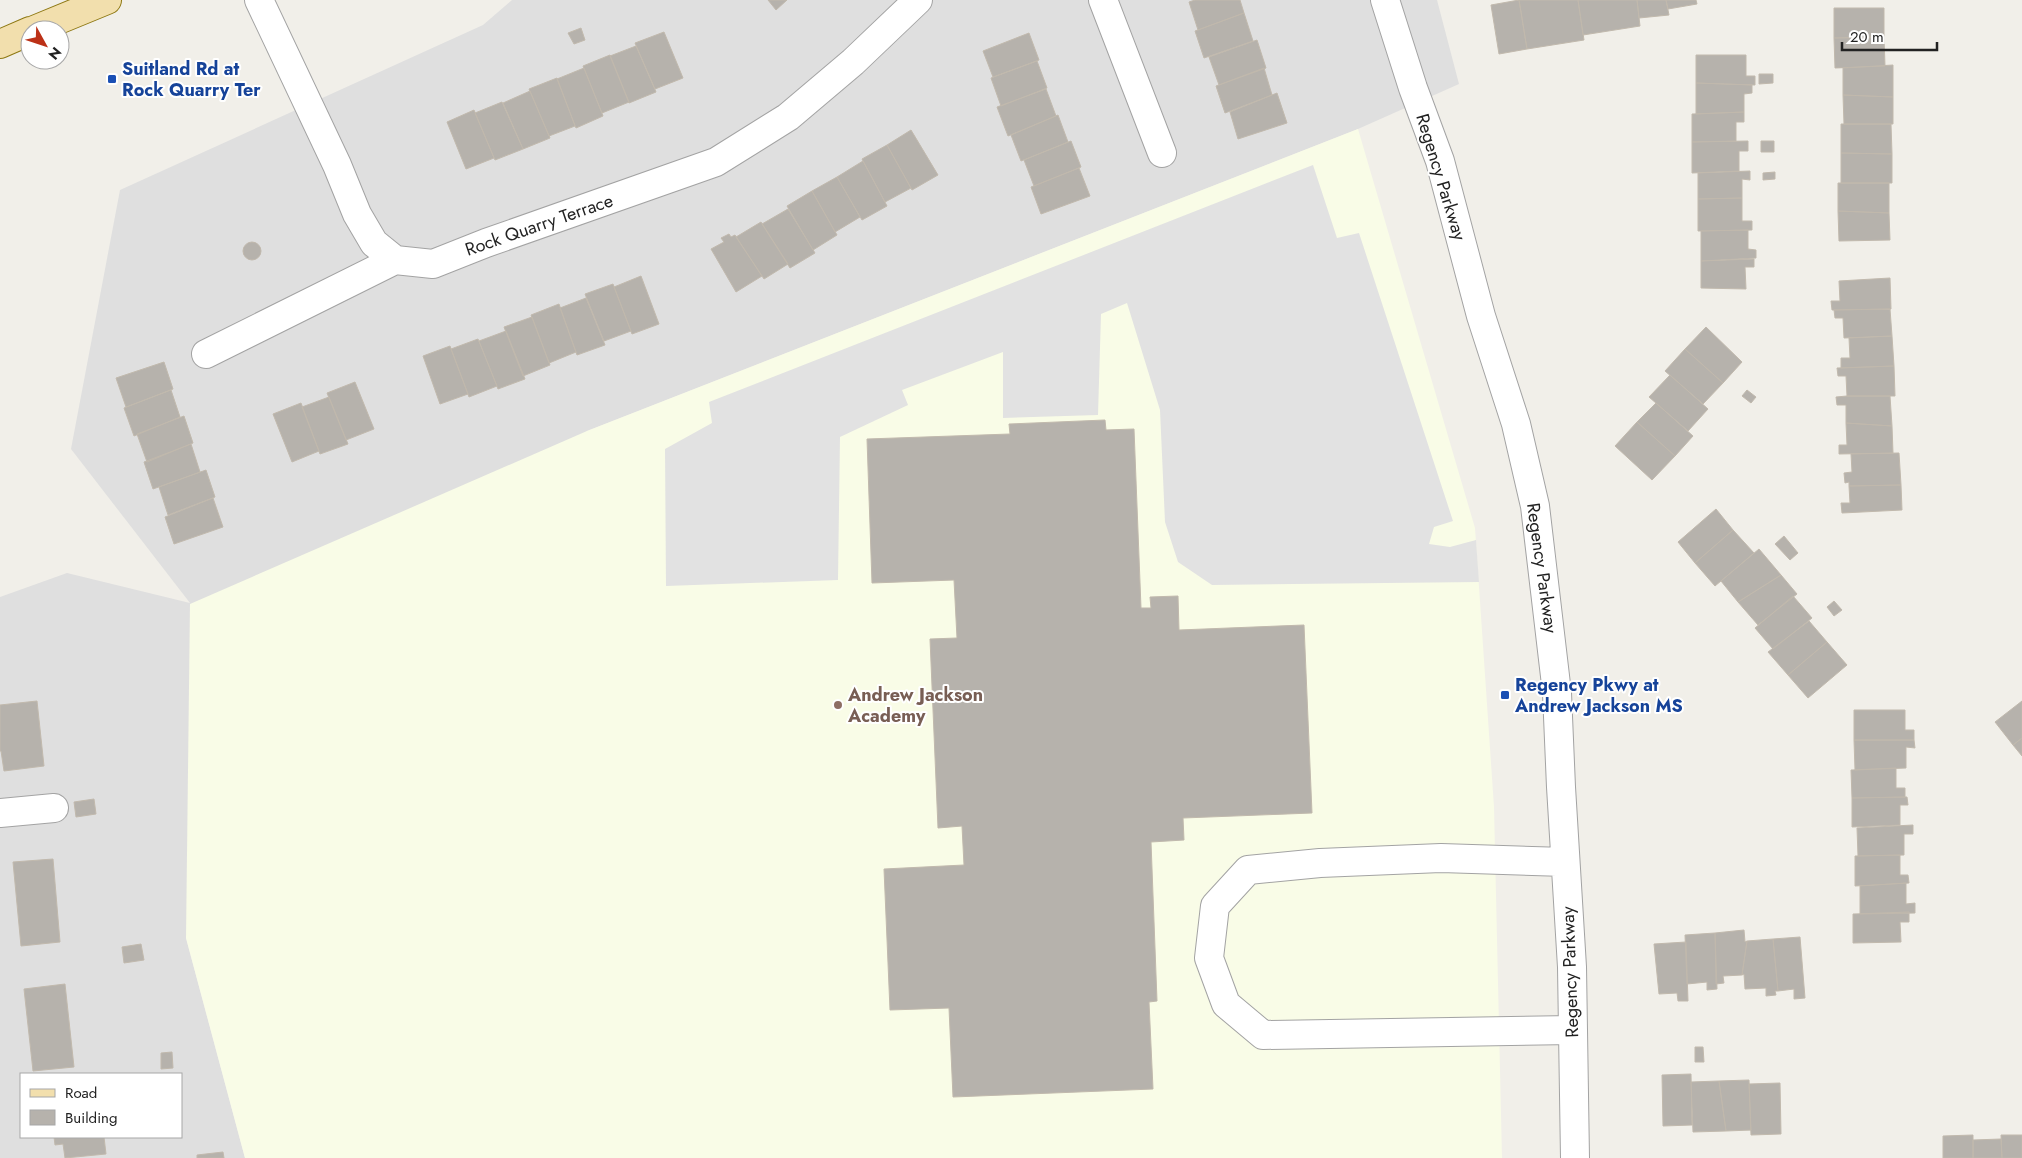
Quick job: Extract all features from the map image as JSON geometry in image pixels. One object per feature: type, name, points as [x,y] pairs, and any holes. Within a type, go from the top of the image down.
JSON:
[{"type":"main road","points":[[58,20],[107,0]]},
{"type":"main road","points":[[0,44],[20,36]]},
{"type":"street","points":[[206,354],[395,260],[374,243],[357,214],[337,166],[258,0]]},
{"type":"street","name":"Rock Quarry Terrace","points":[[395,260],[433,264],[486,243],[716,162],[788,117],[853,62],[918,0]]},
{"type":"street","points":[[1103,0],[1162,153]]},
{"type":"street","name":"Regency Parkway","points":[[1385,0],[1413,88],[1440,161],[1481,316],[1516,424],[1534,506],[1557,693],[1572,967],[1575,1158]]},
{"type":"street","points":[[0,813],[54,808]]},
{"type":"street","points":[[1565,862],[1441,858],[1320,864],[1248,870],[1216,906],[1209,958],[1226,1004],[1263,1035],[1573,1030]]},
{"type":"shaded area","points":[[512,0],[1437,0],[1459,84],[1358,129],[587,431],[186,938],[245,1158],[0,1158],[0,597],[67,573],[190,603],[71,449],[120,190],[483,25]]},
{"type":"shaded area","name":"Andrew Jackson Academy","points":[[1358,129],[1475,528],[1494,807],[1502,1158],[245,1158],[186,938],[190,604],[587,431]]},
{"type":"shaded area","points":[[1313,165],[1337,238],[1359,233],[1453,521],[1434,527],[1429,544],[1450,547],[1476,540],[1479,582],[1212,585],[1178,562],[1165,522],[1160,410],[1127,303],[1101,314],[1098,415],[1003,418],[1003,352],[902,390],[908,405],[840,437],[838,580],[666,586],[665,449],[712,423],[709,402]]},
{"type":"building","points":[[768,0],[787,0],[776,10]]},
{"type":"building","points":[[1195,0],[1240,0],[1244,13],[1198,30],[1189,2]]},
{"type":"building","points":[[1519,0],[1578,0],[1584,40],[1527,49]]},
{"type":"building","points":[[1519,0],[1527,49],[1499,54],[1491,5]]},
{"type":"building","points":[[1578,0],[1637,0],[1640,26],[1583,35]]},
{"type":"building","points":[[1637,0],[1666,0],[1669,15],[1639,18]]},
{"type":"building","points":[[1666,0],[1696,0],[1697,4],[1668,9]]},
{"type":"building","points":[[1834,8],[1884,8],[1884,37],[1834,38]]},
{"type":"building","points":[[1244,13],[1253,41],[1204,58],[1195,31]]},
{"type":"building","points":[[581,28],[585,40],[574,44],[568,33]]},
{"type":"building","points":[[664,32],[683,78],[655,89],[635,43]]},
{"type":"building","points":[[1029,33],[1039,60],[993,77],[983,51]]},
{"type":"building","points":[[1884,37],[1885,66],[1835,68],[1834,38]]},
{"type":"building","points":[[1257,40],[1266,68],[1219,85],[1209,57]]},
{"type":"building","points":[[636,46],[656,92],[629,103],[610,56]]},
{"type":"building","points":[[610,55],[629,102],[602,113],[583,66]]},
{"type":"building","points":[[1696,55],[1746,55],[1746,76],[1755,76],[1755,85],[1696,83]]},
{"type":"building","points":[[1037,61],[1047,88],[1001,106],[991,78]]},
{"type":"building","points":[[1893,65],[1893,97],[1843,95],[1843,68]]},
{"type":"building","points":[[584,68],[603,116],[576,128],[557,79]]},
{"type":"building","points":[[1264,68],[1272,95],[1225,113],[1216,86]]},
{"type":"building","points":[[1759,74],[1773,74],[1773,83],[1759,84]]},
{"type":"building","points":[[557,78],[575,126],[549,136],[529,89]]},
{"type":"building","points":[[1696,83],[1752,85],[1752,93],[1744,94],[1744,112],[1696,114]]},
{"type":"building","points":[[1046,89],[1056,116],[1008,136],[997,107]]},
{"type":"building","points":[[530,91],[550,138],[523,149],[503,103]]},
{"type":"building","points":[[1277,93],[1287,123],[1238,139],[1230,112]]},
{"type":"building","points":[[1843,95],[1893,97],[1893,124],[1844,124]]},
{"type":"building","points":[[502,102],[523,149],[495,160],[475,113]]},
{"type":"building","points":[[474,110],[494,158],[466,169],[447,122]]},
{"type":"building","points":[[1744,112],[1744,122],[1736,122],[1736,141],[1692,142],[1692,114]]},
{"type":"building","points":[[1058,115],[1068,142],[1021,161],[1011,135]]},
{"type":"building","points":[[1841,124],[1891,124],[1892,154],[1841,153]]},
{"type":"building","points":[[911,130],[938,175],[912,190],[887,145]]},
{"type":"building","points":[[1071,141],[1081,167],[1034,186],[1024,160]]},
{"type":"building","points":[[1748,141],[1748,151],[1739,151],[1739,171],[1692,173],[1692,142]]},
{"type":"building","points":[[1761,141],[1774,141],[1774,152],[1761,152]]},
{"type":"building","points":[[887,145],[911,188],[885,202],[862,159]]},
{"type":"building","points":[[1841,153],[1892,154],[1892,183],[1841,183]]},
{"type":"building","points":[[863,161],[887,206],[862,220],[837,177]]},
{"type":"building","points":[[1079,168],[1090,196],[1041,214],[1031,187]]},
{"type":"building","points":[[1750,171],[1750,180],[1742,179],[1742,198],[1698,199],[1698,173]]},
{"type":"building","points":[[1775,172],[1775,179],[1763,180],[1763,173]]},
{"type":"building","points":[[837,177],[860,217],[835,232],[812,191]]},
{"type":"building","points":[[1838,183],[1889,183],[1889,213],[1838,211]]},
{"type":"building","points":[[812,191],[837,235],[813,250],[787,206]]},
{"type":"building","points":[[1742,198],[1742,221],[1752,221],[1752,230],[1698,231],[1698,199]]},
{"type":"building","points":[[788,209],[815,253],[790,268],[762,224]]},
{"type":"building","points":[[1838,211],[1889,213],[1890,240],[1839,241]]},
{"type":"building","points":[[761,222],[788,264],[764,279],[736,237]]},
{"type":"building","points":[[1748,230],[1748,249],[1756,250],[1756,258],[1701,261],[1701,231]]},
{"type":"building","points":[[729,234],[731,237],[735,235],[762,276],[736,292],[711,249],[724,242],[721,238]]},
{"type":"building","points":[[252,242],[258,245],[261,251],[258,257],[252,260],[246,257],[243,251],[246,245]]},
{"type":"building","points":[[1754,259],[1754,267],[1745,267],[1746,289],[1701,288],[1701,261]]},
{"type":"building","points":[[641,276],[659,324],[632,334],[614,287]]},
{"type":"building","points":[[1890,278],[1891,309],[1832,310],[1831,301],[1840,301],[1839,281]]},
{"type":"building","points":[[613,284],[631,331],[604,341],[585,294]]},
{"type":"building","points":[[586,298],[605,345],[577,355],[560,308]]},
{"type":"building","points":[[559,304],[576,352],[549,363],[531,315]]},
{"type":"building","points":[[1890,309],[1892,336],[1844,338],[1843,318],[1835,318],[1834,310]]},
{"type":"building","points":[[532,317],[550,365],[523,376],[504,327]]},
{"type":"building","points":[[1706,327],[1742,362],[1723,383],[1685,349]]},
{"type":"building","points":[[506,331],[525,379],[498,389],[479,341]]},
{"type":"building","points":[[1892,336],[1894,366],[1841,368],[1841,358],[1850,358],[1849,338]]},
{"type":"building","points":[[478,339],[497,386],[469,397],[451,349]]},
{"type":"building","points":[[450,346],[468,394],[440,404],[423,356]]},
{"type":"building","points":[[1685,349],[1723,383],[1703,404],[1665,371]]},
{"type":"building","points":[[164,362],[173,389],[126,407],[116,378]]},
{"type":"building","points":[[1894,366],[1895,396],[1847,396],[1846,376],[1838,376],[1837,368]]},
{"type":"building","points":[[1670,375],[1708,409],[1688,431],[1649,397]]},
{"type":"building","points":[[355,382],[374,429],[346,440],[327,393]]},
{"type":"building","points":[[171,390],[180,417],[134,436],[124,408]]},
{"type":"building","points":[[1747,390],[1756,397],[1751,403],[1742,396]]},
{"type":"building","points":[[1890,396],[1892,426],[1846,423],[1846,405],[1837,405],[1836,397]]},
{"type":"building","points":[[329,397],[348,444],[320,454],[302,407]]},
{"type":"building","points":[[301,403],[319,451],[292,462],[273,414]]},
{"type":"building","points":[[1656,403],[1693,436],[1675,456],[1637,422]]},
{"type":"building","points":[[184,416],[193,443],[147,462],[137,434]]},
{"type":"building","points":[[1105,420],[1106,430],[1134,429],[1141,608],[1151,608],[1150,597],[1178,596],[1179,630],[1304,625],[1312,813],[1183,818],[1184,840],[1151,842],[1157,1001],[1149,1002],[1153,1089],[953,1097],[949,1008],[890,1010],[884,869],[964,865],[962,826],[938,828],[930,639],[957,638],[954,580],[872,583],[867,439],[1010,434],[1009,424]]},
{"type":"building","points":[[1637,422],[1675,456],[1652,480],[1615,446]]},
{"type":"building","points":[[1846,423],[1892,426],[1893,453],[1839,454],[1839,445],[1847,445]]},
{"type":"building","points":[[191,444],[200,472],[153,489],[144,462]]},
{"type":"building","points":[[1899,453],[1901,485],[1849,486],[1849,482],[1845,483],[1844,473],[1852,472],[1851,454]]},
{"type":"building","points":[[206,470],[215,497],[168,515],[159,487]]},
{"type":"building","points":[[1901,485],[1902,510],[1842,513],[1841,503],[1850,503],[1849,486]]},
{"type":"building","points":[[213,498],[223,527],[174,544],[165,517]]},
{"type":"building","points":[[1716,509],[1733,530],[1695,563],[1678,542]]},
{"type":"building","points":[[1733,530],[1754,553],[1715,586],[1695,563]]},
{"type":"building","points":[[1784,536],[1798,553],[1790,560],[1775,544]]},
{"type":"building","points":[[1759,549],[1781,575],[1738,602],[1721,581]]},
{"type":"building","points":[[1781,575],[1797,594],[1758,625],[1738,602]]},
{"type":"building","points":[[1793,596],[1812,618],[1773,649],[1755,628]]},
{"type":"building","points":[[1834,601],[1842,610],[1834,616],[1827,607]]},
{"type":"building","points":[[1809,621],[1827,642],[1788,675],[1768,652]]},
{"type":"building","points":[[1827,642],[1847,665],[1808,698],[1788,675]]},
{"type":"building","points":[[37,701],[44,766],[4,771],[0,751],[0,705]]},
{"type":"building","points":[[2022,701],[2022,738],[2013,745],[1995,722]]},
{"type":"building","points":[[1854,710],[1905,710],[1905,730],[1914,730],[1914,740],[1854,740]]},
{"type":"building","points":[[2022,738],[2022,756],[2013,745]]},
{"type":"building","points":[[1854,740],[1914,740],[1915,748],[1906,747],[1906,768],[1855,770]]},
{"type":"building","points":[[1896,768],[1896,788],[1905,788],[1905,797],[1852,798],[1851,770]]},
{"type":"building","points":[[1907,797],[1908,805],[1900,805],[1900,825],[1852,827],[1852,798]]},
{"type":"building","points":[[94,799],[96,814],[76,817],[74,802]]},
{"type":"building","points":[[1913,825],[1913,834],[1904,834],[1904,855],[1858,856],[1857,828]]},
{"type":"building","points":[[1900,855],[1900,875],[1908,875],[1909,883],[1855,886],[1855,856]]},
{"type":"building","points":[[53,859],[60,942],[21,946],[13,862]]},
{"type":"building","points":[[1906,883],[1906,904],[1915,903],[1915,913],[1860,914],[1860,886]]},
{"type":"building","points":[[1909,912],[1909,922],[1900,922],[1901,942],[1853,943],[1853,914]]},
{"type":"building","points":[[1744,930],[1745,942],[1747,941],[1742,975],[1723,976],[1724,983],[1716,984],[1715,933]]},
{"type":"building","points":[[1715,933],[1717,989],[1707,990],[1707,982],[1687,984],[1685,935]]},
{"type":"building","points":[[1800,937],[1805,998],[1794,999],[1794,989],[1778,991],[1773,939]]},
{"type":"building","points":[[1773,939],[1778,991],[1775,991],[1776,995],[1766,996],[1766,988],[1745,989],[1744,974],[1742,975],[1747,941]]},
{"type":"building","points":[[1686,942],[1688,1001],[1678,1001],[1677,993],[1659,994],[1654,944]]},
{"type":"building","points":[[141,944],[144,960],[124,963],[122,947]]},
{"type":"building","points":[[65,984],[74,1067],[33,1071],[24,989]]},
{"type":"building","points":[[1695,1047],[1703,1047],[1704,1062],[1695,1062]]},
{"type":"building","points":[[172,1052],[173,1068],[161,1069],[161,1053]]},
{"type":"building","points":[[1691,1074],[1692,1125],[1663,1126],[1662,1075]]},
{"type":"building","points":[[1749,1080],[1751,1130],[1726,1131],[1719,1081]]},
{"type":"building","points":[[1719,1081],[1726,1131],[1693,1132],[1691,1082]]},
{"type":"building","points":[[1780,1083],[1781,1134],[1751,1135],[1749,1084]]},
{"type":"building","points":[[1973,1135],[1973,1158],[1943,1158],[1943,1136]]},
{"type":"building","points":[[2001,1135],[2022,1135],[2022,1158],[2002,1158]]},
{"type":"building","points":[[54,1138],[104,1138],[106,1154],[65,1158],[63,1144],[55,1145]]},
{"type":"building","points":[[2001,1139],[2002,1158],[1973,1158],[1973,1140]]},
{"type":"building","points":[[223,1152],[224,1158],[197,1158],[197,1155]]},
{"type":"place","name":"Suitland Rd at Rock Quarry Ter","points":[[112,79]]},
{"type":"place","name":"Regency Pkwy at Andrew Jackson MS","points":[[1505,695]]},
{"type":"place","name":"Andrew Jackson Academy","points":[[838,705]]}]
